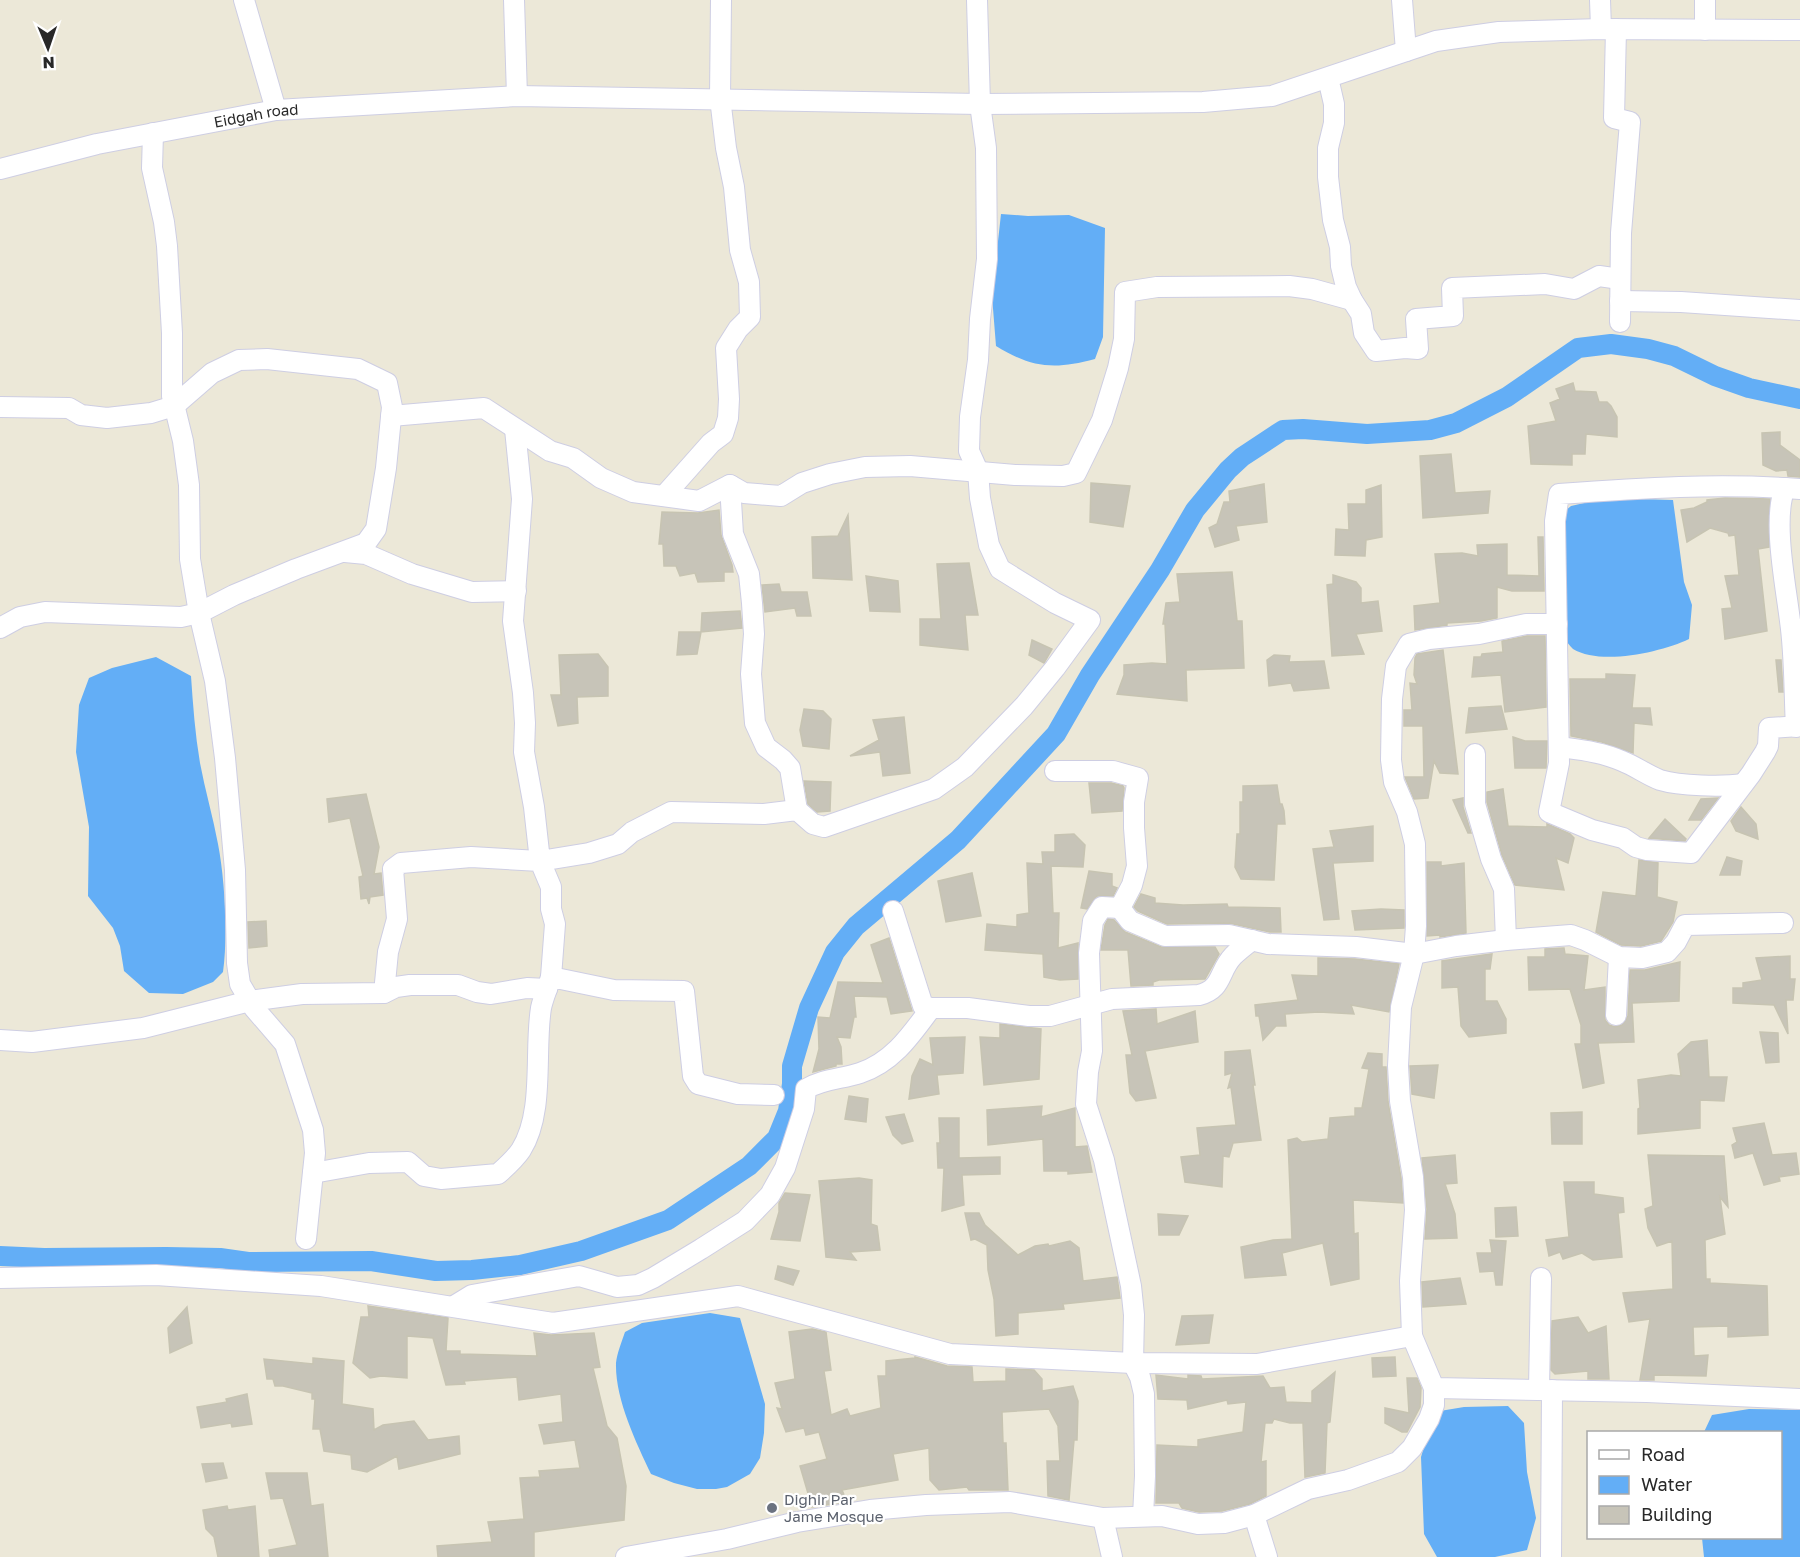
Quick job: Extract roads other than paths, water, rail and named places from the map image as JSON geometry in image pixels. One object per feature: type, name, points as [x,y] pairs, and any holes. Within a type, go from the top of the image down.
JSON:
[{"type":"street","points":[[244,0],[276,110]]},
{"type":"street","points":[[514,0],[517,96]]},
{"type":"street","points":[[664,496],[711,443],[723,434],[728,418],[726,348],[738,329],[750,317],[749,282],[740,250],[734,187],[726,148],[720,98],[721,0]]},
{"type":"street","points":[[730,485],[733,534],[748,574],[752,603],[754,634],[751,674],[755,723],[766,747],[790,768],[797,810],[813,824],[824,827],[934,789],[965,767],[1024,706],[1090,620],[1055,603],[1000,569],[989,545],[980,498],[978,471],[969,451],[970,417],[978,360],[987,259],[986,148],[980,104],[977,0]]},
{"type":"street","points":[[1402,0],[1406,51]]},
{"type":"street","points":[[1600,0],[1608,29],[1614,118],[1630,122],[1621,233],[1620,322]]},
{"type":"street","points":[[1705,0],[1706,30]]},
{"type":"street","name":"Eidgah road","points":[[0,170],[97,144],[276,110],[517,96],[980,104],[1203,102],[1272,96],[1436,41],[1499,32],[1608,29],[1800,30]]},
{"type":"street","points":[[1328,78],[1334,113],[1328,148],[1328,177],[1341,266],[1352,300],[1361,314],[1364,333],[1376,351],[1418,349],[1416,318],[1453,316],[1452,288],[1545,284],[1574,289],[1599,276],[1620,279]]},
{"type":"street","points":[[153,133],[152,168],[167,246],[172,333],[172,396],[183,441],[189,486],[190,559],[199,613],[215,681],[225,758],[235,870],[237,963],[240,984],[250,1001],[285,1044],[313,1130],[315,1153],[306,1239]]},
{"type":"street","points":[[730,485],[744,493],[781,496],[802,483],[830,474],[865,467],[910,466],[1015,475],[1063,476],[1076,473],[1102,420],[1118,368],[1124,339],[1125,292],[1157,287],[1289,286],[1312,289],[1352,300]]},
{"type":"street","points":[[1620,301],[1681,302],[1800,310]]},
{"type":"street","points":[[0,407],[69,408],[81,415],[107,418],[128,417],[174,406],[212,373],[239,360],[267,359],[358,369],[387,383],[392,407],[389,445],[376,530],[366,543],[345,552],[321,558],[234,595],[199,613],[181,617],[45,612],[20,617],[0,628]]},
{"type":"street","points":[[391,416],[484,408],[550,451],[573,458],[600,478],[633,492],[699,501],[730,485]]},
{"type":"street","points":[[313,1173],[369,1163],[408,1162],[424,1176],[441,1179],[498,1174],[520,1150],[530,1130],[538,1084],[538,1037],[542,1006],[549,983],[555,924],[551,909],[551,887],[540,861],[534,807],[524,752],[523,693],[513,621],[522,499],[515,429]]},
{"type":"street","points":[[1756,486],[1793,489],[1782,497],[1780,528],[1783,576],[1793,648],[1798,727],[1769,728],[1768,746],[1765,752],[1691,853],[1636,847],[1623,838],[1592,830],[1549,812],[1559,763],[1554,521],[1559,494],[1665,487],[1756,486]]},
{"type":"street","points":[[345,552],[366,554],[412,574],[472,592],[516,591]]},
{"type":"street","points":[[626,1557],[727,1539],[797,1522],[870,1510],[927,1505],[1010,1502],[1103,1518],[1162,1516],[1198,1524],[1224,1523],[1254,1515],[1308,1489],[1348,1480],[1398,1462],[1412,1448],[1430,1419],[1434,1405],[1434,1388],[1412,1336],[1410,1281],[1415,1210],[1400,1101],[1398,1066],[1401,1007],[1413,954],[1416,926],[1415,844],[1407,812],[1394,782],[1391,760],[1392,699],[1396,666],[1409,644],[1429,639],[1479,634],[1526,624],[1557,624]]},
{"type":"street","points":[[1559,747],[1602,753],[1669,782],[1729,786],[1743,784]]},
{"type":"street","points":[[1475,754],[1475,804],[1491,859],[1504,889],[1506,940]]},
{"type":"street","points":[[1055,771],[1113,771],[1138,778],[1134,802],[1137,866],[1132,885],[1120,908]]},
{"type":"street","points":[[384,993],[388,952],[397,919],[393,869],[401,863],[471,857],[540,861],[589,853],[618,844],[632,832],[671,812],[764,814],[797,810]]},
{"type":"street","points":[[1143,1516],[1144,1394],[1140,1377],[1133,1363],[1134,1315],[1131,1286],[1104,1160],[1086,1104],[1092,1051],[1089,953],[1092,921],[1102,907],[1120,908],[1130,921],[1165,936],[1229,935],[1287,946],[1356,947],[1413,954],[1456,946],[1571,935],[1619,957],[1642,958],[1667,952],[1676,942],[1685,925],[1783,923]]},
{"type":"street","points":[[893,912],[923,1006],[968,1008],[1029,1016],[1050,1016],[1112,999],[1199,995],[1210,992],[1218,984],[1222,971],[1232,957],[1252,940]]},
{"type":"street","points":[[1616,1015],[1619,957]]},
{"type":"street","points":[[0,1040],[32,1042],[143,1028],[250,1001],[302,994],[384,993],[396,987],[410,985],[458,986],[491,994],[549,983],[614,990],[684,991],[693,1076],[698,1084],[738,1094],[774,1095]]},
{"type":"street","points":[[454,1306],[472,1295],[579,1276],[617,1287],[638,1285],[701,1249],[745,1221],[770,1195],[785,1168],[804,1109],[806,1089],[815,1084],[862,1072],[892,1056],[904,1045],[931,1008]]},
{"type":"street","points":[[0,1278],[156,1275],[321,1286],[553,1323],[738,1296],[950,1354],[1133,1363],[1257,1364],[1412,1336]]},
{"type":"street","points":[[1540,1278],[1551,1557]]},
{"type":"street","points":[[1434,1388],[1800,1399]]},
{"type":"street","points":[[1254,1515],[1267,1557]]},
{"type":"street","points":[[1103,1518],[1112,1557]]},
{"type":"water","points":[[1001,214],[1069,215],[1105,228],[1103,337],[1095,359],[1067,365],[1044,365],[1021,359],[996,346],[992,296]]},
{"type":"water","points":[[1606,498],[1673,500],[1684,582],[1692,605],[1689,639],[1648,652],[1615,657],[1585,654],[1573,649],[1564,638],[1559,516],[1571,506]]},
{"type":"water","points":[[156,657],[191,676],[198,752],[218,844],[224,891],[223,972],[213,982],[183,994],[149,993],[124,971],[120,946],[113,928],[88,896],[89,827],[76,752],[79,705],[89,678],[112,668]]},
{"type":"water","points":[[710,1313],[740,1318],[765,1404],[764,1433],[760,1458],[750,1474],[727,1487],[697,1489],[651,1474],[623,1406],[616,1363],[625,1332],[642,1323]]},
{"type":"water","points":[[1508,1406],[1524,1423],[1527,1472],[1536,1518],[1527,1550],[1495,1557],[1437,1557],[1424,1534],[1421,1457],[1427,1437],[1440,1411],[1464,1407]]},
{"type":"water","points":[[1749,1409],[1800,1410],[1800,1557],[1704,1557],[1702,1539],[1782,1539],[1782,1431],[1704,1431],[1712,1415]]},
{"type":"waterway","points":[[0,1256],[220,1258],[248,1262],[371,1261],[436,1271],[472,1270],[520,1265],[581,1251],[668,1220],[749,1166],[777,1138],[788,1111],[792,1066],[809,1008],[835,952],[856,926],[958,840],[1056,734],[1090,675],[1160,570],[1195,510],[1228,470],[1242,457],[1283,430],[1303,429],[1367,434],[1430,430],[1456,423],[1507,397],[1578,348],[1611,344],[1648,349],[1674,356],[1715,376],[1749,388],[1800,399]]},
{"type":"place","name":"Dighir Par Jame Mosque","points":[[772,1508]]}]
